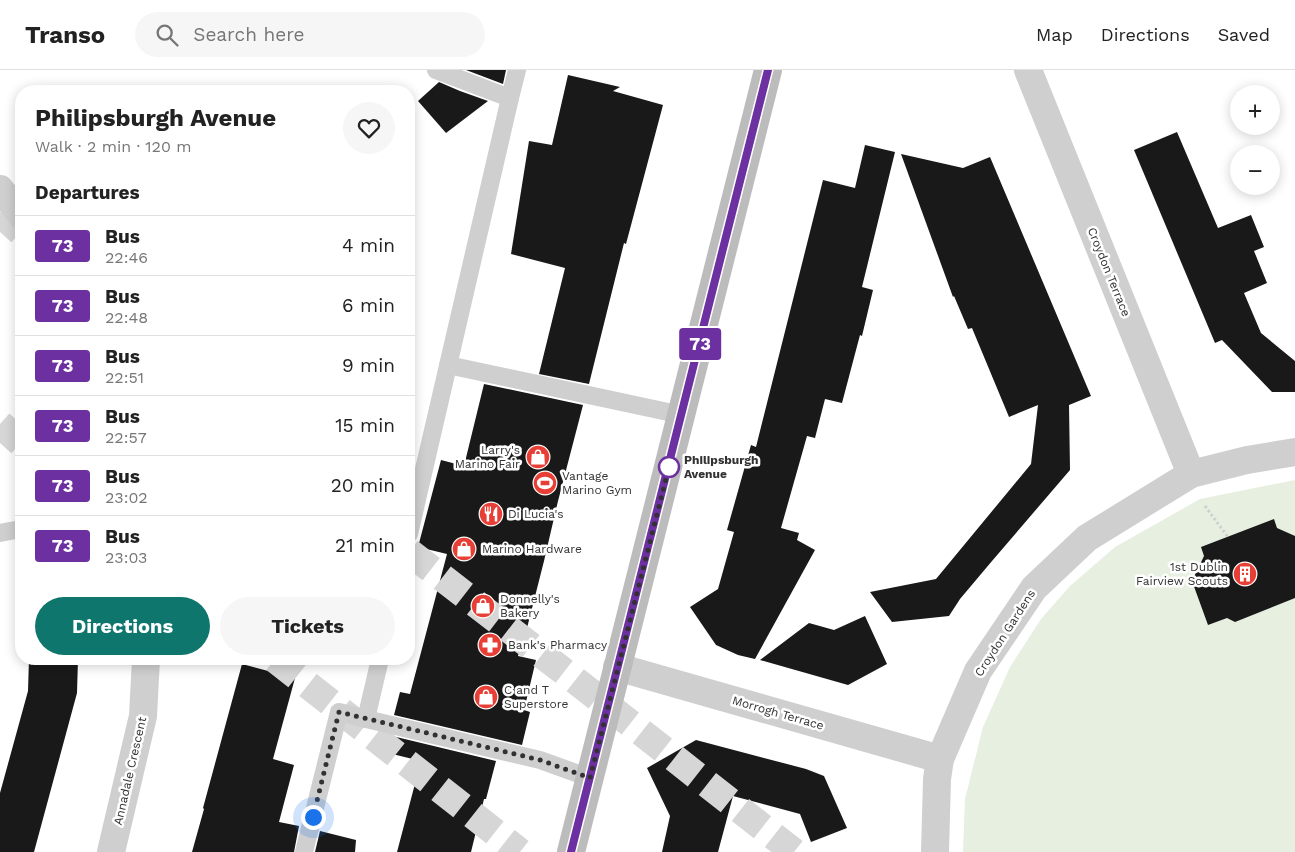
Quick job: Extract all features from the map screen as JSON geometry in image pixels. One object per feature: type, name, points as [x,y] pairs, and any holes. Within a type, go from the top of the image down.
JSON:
[{"type":"street","points":[[571,852],[768,70]]},
{"type":"street","name":"Croydon Terrace","points":[[1028,70],[1191,474]]},
{"type":"street","points":[[0,187],[15,187]]},
{"type":"street","points":[[0,187],[15,207]]},
{"type":"street","name":"Croydon Gardens","points":[[935,852],[937,779],[940,760],[978,671],[1034,588],[1087,538],[1191,474],[1247,460],[1295,452]]},
{"type":"street","name":"Annadale Crescent","points":[[111,852],[143,716],[146,665]]},
{"type":"street","name":"Morrogh Terrace","points":[[617,667],[940,760]]},
{"type":"lane","points":[[436,70],[510,98]]},
{"type":"lane","points":[[415,508],[517,70]]},
{"type":"lane","points":[[448,365],[682,415]]},
{"type":"lane","points":[[0,533],[15,530]]},
{"type":"lane","points":[[366,719],[379,665]]},
{"type":"lane","points":[[304,852],[339,712],[540,760],[590,778]]},
{"type":"shaded area","points":[[1295,480],[1295,852],[963,852],[965,799],[983,727],[1010,667],[1041,619],[1070,586],[1115,547],[1200,499]]},
{"type":"building","points":[[466,70],[506,70],[503,84]]},
{"type":"building","points":[[568,75],[620,87],[613,91],[663,105],[626,244],[624,243],[589,384],[539,374],[565,268],[511,254],[529,141],[552,145]]},
{"type":"building","points":[[439,82],[488,101],[446,133],[418,101]]},
{"type":"building","points":[[1177,132],[1218,228],[1251,215],[1264,247],[1254,251],[1267,283],[1244,293],[1261,333],[1295,361],[1295,392],[1272,392],[1222,340],[1215,343],[1134,150]]},
{"type":"building","points":[[865,145],[895,152],[862,287],[873,290],[862,336],[860,335],[842,403],[825,399],[815,438],[807,436],[781,528],[799,533],[797,540],[815,550],[755,659],[738,655],[716,645],[690,607],[718,589],[734,532],[727,530],[751,445],[756,447],[823,180],[855,188]]},
{"type":"building","points":[[901,154],[963,168],[990,157],[1091,396],[1069,405],[1070,470],[960,599],[949,616],[892,622],[870,592],[936,579],[1031,464],[1038,405],[1009,417],[972,328],[968,329],[953,297]]},
{"type":"building","points":[[484,384],[583,405],[527,628],[518,656],[536,660],[524,710],[530,712],[522,745],[394,715],[400,692],[410,694],[447,554],[418,547],[441,460],[464,466]]},
{"type":"building","name":"1st Dublin Fairview Scouts","points":[[1274,519],[1277,528],[1295,536],[1295,598],[1235,622],[1227,618],[1208,625],[1192,581],[1204,556],[1201,547]]},
{"type":"building","points":[[865,616],[887,664],[848,685],[760,660],[809,623],[834,630]]},
{"type":"building","points":[[29,665],[78,665],[77,693],[34,852],[0,852],[0,793],[28,691]]},
{"type":"building","points":[[242,665],[295,678],[273,759],[294,765],[279,822],[299,826],[294,852],[192,852]]},
{"type":"building","points":[[388,735],[496,761],[486,799],[484,799],[471,852],[397,852],[421,761],[384,752]]},
{"type":"building","points":[[696,740],[806,769],[824,776],[847,828],[811,842],[800,814],[733,796],[718,852],[662,852],[670,816],[647,768]]},
{"type":"building","points":[[320,831],[356,840],[355,852],[315,852]]},
{"type":"tunnel","points":[[0,213],[15,227]]},
{"type":"tunnel","points":[[0,424],[15,438]]},
{"type":"tunnel","points":[[415,557],[794,852]]},
{"type":"tunnel","points":[[283,665],[520,852]]},
{"type":"bus line","name":"73","points":[[571,852],[768,70]]},
{"type":"place","name":"Larry's Marino Fair","points":[[538,457]]},
{"type":"place","name":"Philipsburgh Avenue","points":[[669,467]]},
{"type":"place","name":"Vantage Marino Gym","points":[[545,483]]},
{"type":"place","name":"Di Lucia's","points":[[491,514]]},
{"type":"place","name":"Marino Hardware","points":[[464,549]]},
{"type":"place","name":"1st Dublin Fairview Scouts","points":[[1245,574]]},
{"type":"place","name":"Donnelly's Bakery","points":[[483,606]]},
{"type":"place","name":"Bank's Pharmacy","points":[[490,645]]},
{"type":"place","name":"C and T Superstore","points":[[486,697]]},
{"type":"route","points":[[313,817],[339,712],[540,760],[590,778],[669,467]]}]
